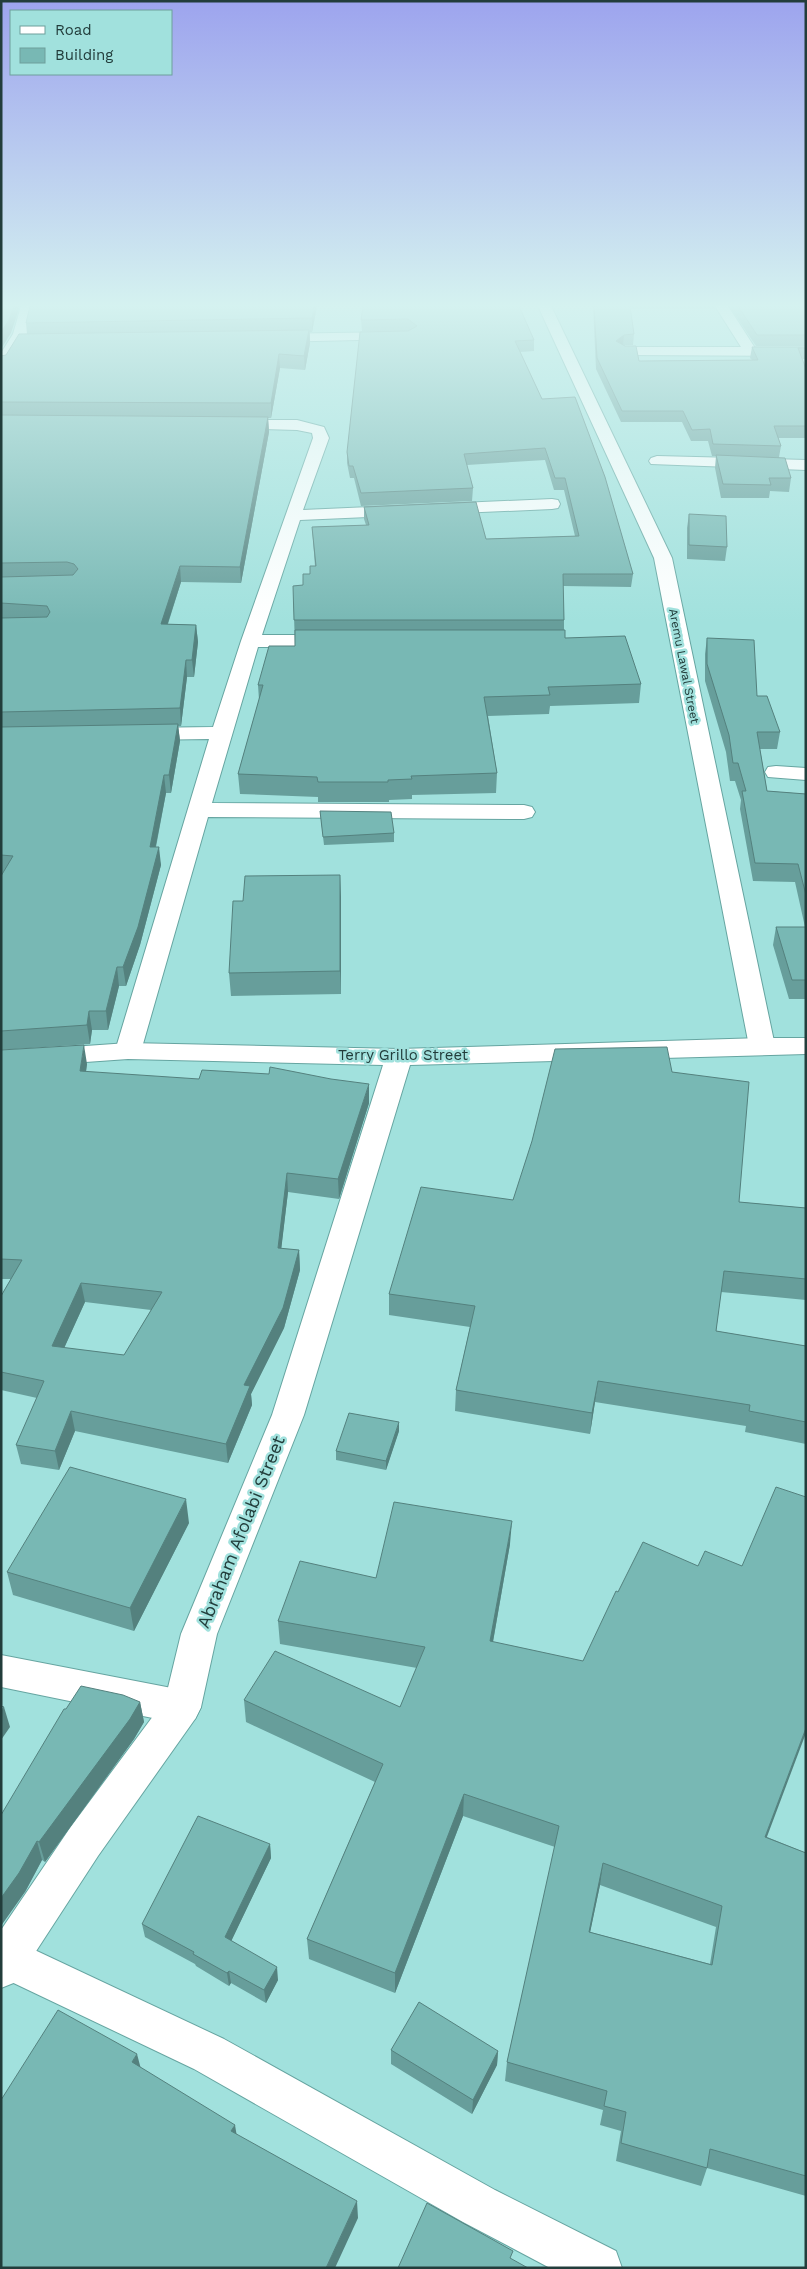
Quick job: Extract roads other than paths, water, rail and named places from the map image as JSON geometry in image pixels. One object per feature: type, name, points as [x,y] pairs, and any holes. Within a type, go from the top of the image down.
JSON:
[{"type":"street","name":"Aremu Lawal Street","points":[[594,412],[663,558],[762,1046]]},
{"type":"street","points":[[128,1051],[250,641],[321,438],[319,430],[297,425],[218,424]]},
{"type":"street","points":[[657,461],[806,465]]},
{"type":"street","points":[[293,515],[552,504]]},
{"type":"street","points":[[250,641],[349,641]]},
{"type":"street","points":[[126,735],[222,733]]},
{"type":"street","points":[[776,772],[806,774]]},
{"type":"street","points":[[200,810],[524,812]]},
{"type":"street","name":"Terry Grillo Street","points":[[1,1060],[128,1051],[399,1057],[806,1046]]},
{"type":"street","name":"Abraham Afolabi Street","points":[[4,1962],[84,1842],[182,1707],[199,1634],[288,1415],[399,1057]]},
{"type":"street","points":[[1,1671],[182,1707]]},
{"type":"street","points":[[4,1962],[209,2054],[479,2206],[599,2268]]}]
